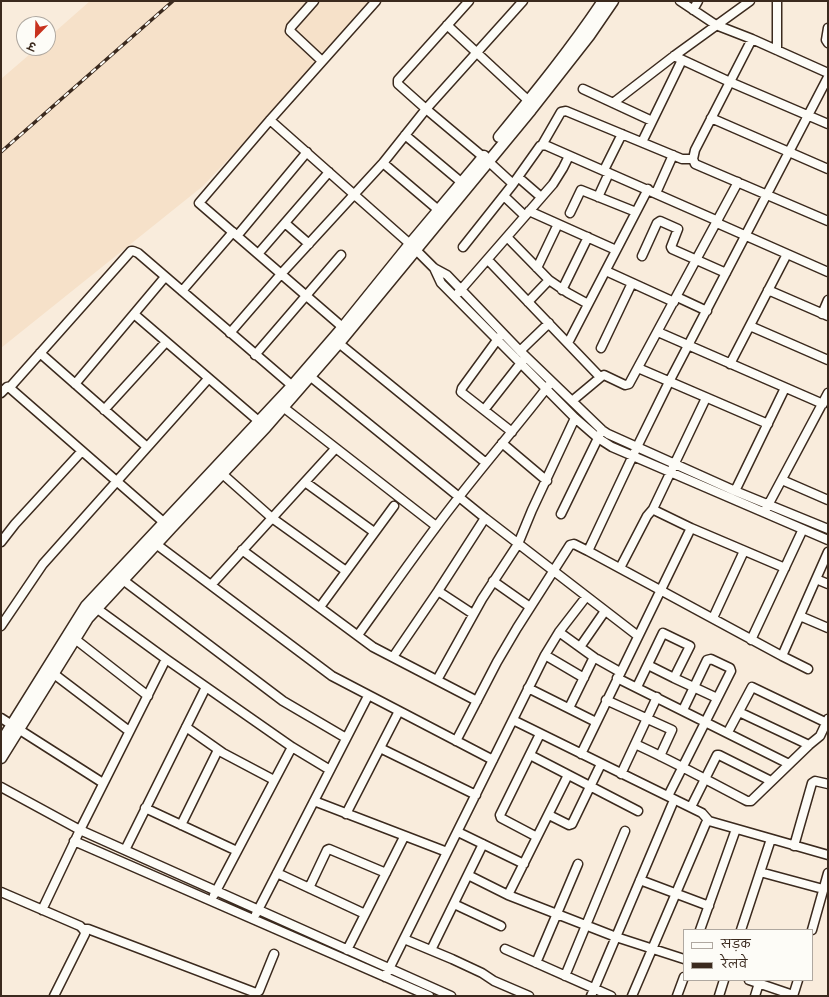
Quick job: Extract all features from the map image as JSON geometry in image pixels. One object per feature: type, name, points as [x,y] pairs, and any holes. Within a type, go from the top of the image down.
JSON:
[{"type":"main road","points":[[532,103],[603,1]]},
{"type":"main road","points":[[1,742],[15,728],[54,674],[88,618],[92,606],[263,424],[345,330],[412,246],[589,36],[613,1]]},
{"type":"main road","points":[[441,212],[461,182],[486,159]]},
{"type":"main road","points":[[263,424],[283,407],[294,388]]},
{"type":"main road","points":[[1,758],[15,728],[81,614],[123,580],[156,544],[167,525]]},
{"type":"street","points":[[314,1],[291,27],[290,31],[322,61]]},
{"type":"street","points":[[345,330],[199,203],[270,120],[376,1]]},
{"type":"street","points":[[469,1],[398,80],[398,84],[486,159],[512,184]]},
{"type":"street","points":[[230,333],[354,194],[383,164],[426,109],[523,1]]},
{"type":"street","points":[[680,1],[716,25],[752,39],[828,73]]},
{"type":"street","points":[[693,10],[698,1]]},
{"type":"street","points":[[613,103],[678,58],[716,25],[750,1]]},
{"type":"street","points":[[777,1],[777,50]]},
{"type":"street","points":[[447,25],[532,103]]},
{"type":"street","points":[[828,28],[826,40],[828,43]]},
{"type":"street","points":[[752,39],[695,150],[693,159],[695,164],[828,221]]},
{"type":"street","points":[[678,58],[828,124]]},
{"type":"street","points":[[642,142],[678,58]]},
{"type":"street","points":[[588,551],[669,382],[690,346],[745,235],[828,77]]},
{"type":"street","points":[[583,90],[652,121]]},
{"type":"street","points":[[463,247],[542,145],[563,111],[642,142],[673,156],[682,159],[693,159]]},
{"type":"street","points":[[711,118],[828,169]]},
{"type":"street","points":[[270,120],[412,246],[434,268],[448,275],[500,336],[523,357],[546,389],[575,418],[598,438],[612,447],[828,540]]},
{"type":"street","points":[[598,197],[606,172],[622,134]]},
{"type":"street","points":[[406,135],[461,182]]},
{"type":"street","points":[[542,145],[648,189],[828,272]]},
{"type":"street","points":[[182,291],[235,234],[307,152]]},
{"type":"street","points":[[455,297],[557,178],[569,156]]},
{"type":"street","points":[[656,193],[673,156]]},
{"type":"street","points":[[383,164],[441,212]]},
{"type":"street","points":[[258,254],[329,172]]},
{"type":"street","points":[[518,177],[541,197]]},
{"type":"street","points":[[572,401],[604,375],[628,385],[630,384],[738,182]]},
{"type":"street","points":[[568,343],[648,189]]},
{"type":"street","points":[[570,213],[581,190],[636,212]]},
{"type":"street","points":[[504,196],[527,214],[558,224],[616,250]]},
{"type":"street","points":[[642,256],[657,223],[660,221],[678,229],[671,248],[726,273]]},
{"type":"street","points":[[285,223],[309,244]]},
{"type":"street","points":[[537,268],[558,224]]},
{"type":"street","points":[[507,237],[549,280],[562,290],[588,304]]},
{"type":"street","points":[[562,290],[588,238]]},
{"type":"street","points":[[1,393],[7,387],[11,386],[131,251],[138,253],[294,388]]},
{"type":"street","points":[[730,364],[787,254]]},
{"type":"street","points":[[255,354],[341,255]]},
{"type":"street","points":[[488,260],[600,377]]},
{"type":"street","points":[[434,268],[441,283],[455,297],[552,382],[602,430],[735,491],[828,529]]},
{"type":"street","points":[[606,270],[632,283],[707,311]]},
{"type":"street","points":[[75,384],[165,277]]},
{"type":"street","points":[[528,302],[549,280]]},
{"type":"street","points":[[601,348],[632,283]]},
{"type":"street","points":[[768,290],[825,315],[828,300]]},
{"type":"street","points":[[134,314],[208,379],[263,424]]},
{"type":"street","points":[[484,410],[548,323]]},
{"type":"street","points":[[750,326],[828,360]]},
{"type":"street","points":[[658,332],[823,404]]},
{"type":"street","points":[[500,336],[461,392],[512,432]]},
{"type":"street","points":[[336,340],[486,463]]},
{"type":"street","points":[[104,410],[166,342]]},
{"type":"street","points":[[40,353],[147,447]]},
{"type":"street","points":[[638,368],[768,424]]},
{"type":"street","points":[[307,374],[484,518],[638,636]]},
{"type":"street","points":[[1,626],[43,564],[208,379]]},
{"type":"street","points":[[358,635],[436,526],[552,382]]},
{"type":"street","points":[[11,386],[11,389],[167,525]]},
{"type":"street","points":[[735,491],[785,388]]},
{"type":"street","points":[[765,513],[828,394]]},
{"type":"street","points":[[620,568],[647,516],[653,509],[706,398]]},
{"type":"street","points":[[283,407],[335,449],[436,526]]},
{"type":"street","points":[[437,680],[493,580],[518,544],[532,510],[575,418]]},
{"type":"street","points":[[561,514],[602,430]]},
{"type":"street","points":[[502,443],[547,480]]},
{"type":"street","points":[[211,585],[335,449]]},
{"type":"street","points":[[1,542],[15,524],[82,451]]},
{"type":"street","points":[[218,471],[272,518],[346,571]]},
{"type":"street","points":[[782,480],[828,500]]},
{"type":"street","points":[[305,482],[374,532]]},
{"type":"street","points":[[320,607],[394,506]]},
{"type":"street","points":[[653,509],[691,528],[785,568]]},
{"type":"street","points":[[393,657],[438,591],[484,518]]},
{"type":"street","points":[[581,754],[691,528]]},
{"type":"street","points":[[751,640],[803,529]]},
{"type":"street","points":[[156,544],[332,676],[493,760]]},
{"type":"street","points":[[456,741],[497,662],[530,607],[554,572],[566,549],[570,545],[574,544],[713,618],[751,640],[808,669]]},
{"type":"street","points":[[242,550],[373,647],[477,701]]},
{"type":"street","points":[[713,618],[744,551]]},
{"type":"street","points":[[782,656],[828,552]]},
{"type":"street","points":[[816,579],[828,584]]},
{"type":"street","points":[[123,580],[283,701],[346,738]]},
{"type":"street","points":[[493,580],[530,607]]},
{"type":"street","points":[[438,591],[473,614]]},
{"type":"street","points":[[385,977],[545,655],[558,632],[586,597]]},
{"type":"street","points":[[92,606],[292,747],[330,770]]},
{"type":"street","points":[[580,647],[606,611]]},
{"type":"street","points":[[800,616],[828,628]]},
{"type":"street","points":[[558,632],[637,687],[789,764]]},
{"type":"street","points":[[637,687],[662,633],[665,633],[690,646],[674,678]]},
{"type":"street","points":[[75,639],[148,696]]},
{"type":"street","points":[[545,655],[584,678]]},
{"type":"street","points":[[569,708],[595,658]]},
{"type":"street","points":[[42,910],[74,841],[166,659]]},
{"type":"street","points":[[592,992],[671,808],[671,798],[683,766],[731,669],[711,659],[707,660],[683,710]]},
{"type":"street","points":[[648,665],[717,698]]},
{"type":"street","points":[[54,674],[130,731]]},
{"type":"street","points":[[125,850],[206,687]]},
{"type":"street","points":[[635,744],[683,766],[704,779],[749,801],[753,800],[770,781],[820,736],[827,721],[754,687],[750,688],[728,732]]},
{"type":"street","points":[[528,688],[596,722]]},
{"type":"street","points":[[253,920],[368,696]]},
{"type":"street","points":[[620,774],[657,697]]},
{"type":"street","points":[[606,700],[672,731],[660,756]]},
{"type":"street","points":[[346,814],[399,711]]},
{"type":"street","points":[[739,712],[809,745]]},
{"type":"street","points":[[1,718],[103,783]]},
{"type":"street","points":[[513,720],[620,774],[691,807],[707,819],[736,829],[828,855]]},
{"type":"street","points":[[186,727],[218,750],[274,780]]},
{"type":"street","points":[[537,837],[501,818],[500,815],[540,734]]},
{"type":"street","points":[[211,901],[292,747]]},
{"type":"street","points":[[380,748],[476,795]]},
{"type":"street","points":[[181,825],[218,750]]},
{"type":"street","points":[[530,755],[638,811]]},
{"type":"street","points":[[691,807],[716,756],[720,755],[770,781]]},
{"type":"street","points":[[549,815],[569,825],[572,824],[601,764]]},
{"type":"street","points":[[508,896],[568,775]]},
{"type":"street","points":[[794,846],[812,783],[815,780],[828,784]]},
{"type":"street","points":[[1,787],[80,830],[451,996]]},
{"type":"street","points":[[314,801],[404,837],[448,852]]},
{"type":"street","points":[[145,808],[237,851]]},
{"type":"street","points":[[632,996],[707,819]]},
{"type":"street","points":[[700,929],[736,829]]},
{"type":"street","points":[[564,976],[626,831]]},
{"type":"street","points":[[458,832],[524,864]]},
{"type":"street","points":[[347,950],[404,837]]},
{"type":"street","points":[[740,929],[771,839]]},
{"type":"street","points":[[74,841],[429,996]]},
{"type":"street","points":[[431,950],[484,844]]},
{"type":"street","points":[[309,888],[327,850],[329,849],[386,874]]},
{"type":"street","points":[[536,963],[578,864]]},
{"type":"street","points":[[760,872],[824,894]]},
{"type":"street","points":[[277,873],[365,914]]},
{"type":"street","points":[[812,929],[824,894],[828,874]]},
{"type":"street","points":[[468,875],[508,896],[556,915],[616,937],[683,959]]},
{"type":"street","points":[[640,880],[709,906]]},
{"type":"street","points":[[1,892],[83,929],[88,929],[122,941],[256,993],[259,991],[274,954]]},
{"type":"street","points":[[454,904],[500,926]]},
{"type":"street","points":[[54,996],[85,934],[83,929]]},
{"type":"street","points":[[404,939],[482,973],[494,981],[529,996]]},
{"type":"street","points":[[505,950],[564,976],[592,992],[611,996]]},
{"type":"street","points":[[677,996],[683,980]]},
{"type":"street","points":[[719,996],[724,981]]},
{"type":"street","points":[[752,981],[793,995],[798,981]]},
{"type":"street","points":[[755,996],[759,983]]},
{"type":"shaded area","points":[[90,1],[378,1],[203,186],[1,348],[1,79],[28,56],[56,56],[56,31]]},
{"type":"railway","points":[[1,152],[173,1]]}]
